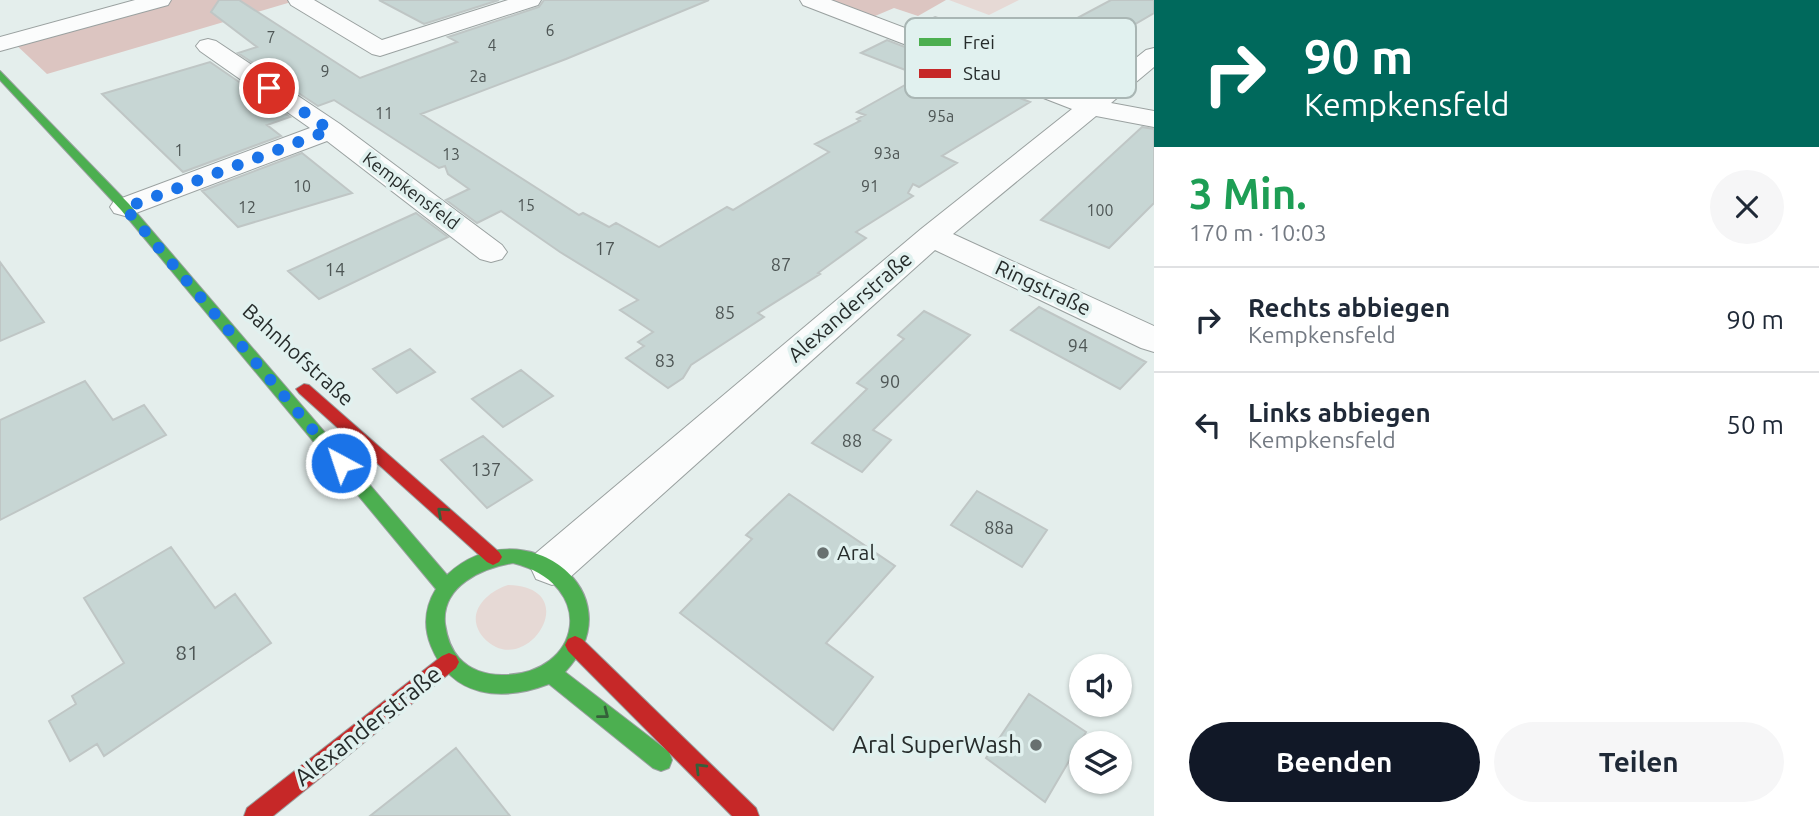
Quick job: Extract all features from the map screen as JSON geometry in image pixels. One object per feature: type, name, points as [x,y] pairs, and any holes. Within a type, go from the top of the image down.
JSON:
[{"type":"street","points":[[0,44],[160,0]]},
{"type":"street","points":[[299,0],[380,49],[530,0]]},
{"type":"street","points":[[811,0],[905,36]]},
{"type":"street","name":"Kempkensfeld","points":[[208,46],[330,130],[491,252]]},
{"type":"street","name":"Alexanderstraße","points":[[1136,70],[1154,55]]},
{"type":"street","name":"Bahnhofstraße","points":[[0,74],[125,208],[446,587]]},
{"type":"street","points":[[1067,98],[1091,107],[1154,119]]},
{"type":"street","name":"Alexanderstraße","points":[[552,566],[932,236],[1102,98]]},
{"type":"street","points":[[125,208],[330,130]]},
{"type":"street","name":"Ringstraße","points":[[932,236],[1154,340]]},
{"type":"street","name":"Bahnhofstraße","points":[[201,296],[493,557]]},
{"type":"street","points":[[524,556],[552,566],[566,577],[576,592],[581,609],[581,627],[575,645],[565,659],[550,672],[530,682],[507,686],[485,684],[465,676],[449,662],[438,645],[433,625],[436,606],[446,587],[475,563],[493,557],[524,556]]},
{"type":"street","points":[[575,645],[748,816]]},
{"type":"street","name":"Alexanderstraße","points":[[255,816],[449,662]]},
{"type":"street","points":[[550,672],[733,816]]},
{"type":"shaded area","points":[[160,0],[298,0],[47,74],[12,41]]},
{"type":"shaded area","points":[[818,0],[946,0],[918,16],[894,8],[868,19]]},
{"type":"shaded area","points":[[949,0],[1019,0],[989,15]]},
{"type":"shaded area","points":[[508,585],[532,590],[544,601],[546,615],[541,629],[530,642],[515,649],[499,648],[483,637],[476,620],[477,612],[485,598]]},
{"type":"building","points":[[219,0],[239,0],[360,78],[457,42],[448,37],[539,7],[544,0],[709,0],[566,59],[421,114],[579,215],[583,213],[609,227],[616,223],[659,247],[727,207],[733,210],[829,152],[815,144],[860,121],[857,119],[865,115],[857,112],[905,85],[905,98],[1019,98],[1030,102],[942,156],[957,163],[919,187],[913,184],[908,193],[913,196],[856,232],[866,238],[818,273],[820,274],[758,313],[764,317],[691,365],[683,378],[668,388],[626,358],[644,346],[638,342],[653,332],[620,310],[638,300],[560,252],[501,211],[477,223],[446,200],[469,189],[448,174],[445,166],[439,168],[334,100],[318,106],[238,53],[257,47],[211,12]]},
{"type":"building","points":[[379,0],[499,0],[424,24]]},
{"type":"building","points":[[1111,0],[1154,0],[1154,13],[1136,24],[1136,18],[1077,18]]},
{"type":"building","points":[[887,40],[905,47],[905,70],[861,53]]},
{"type":"building","points":[[210,62],[290,117],[267,125],[281,136],[183,172],[102,94]]},
{"type":"building","points":[[1142,127],[1154,129],[1154,203],[1109,248],[1041,220]]},
{"type":"building","points":[[302,153],[352,193],[238,227],[202,191]]},
{"type":"building","points":[[416,213],[448,237],[319,299],[288,271]]},
{"type":"building","points":[[0,262],[44,322],[0,341]]},
{"type":"building","points":[[1039,307],[1146,362],[1120,389],[1011,330]]},
{"type":"building","points":[[924,311],[970,335],[873,430],[891,440],[862,472],[812,443],[867,389],[857,383],[904,339],[898,335]]},
{"type":"building","points":[[410,349],[435,372],[397,393],[373,369]]},
{"type":"building","points":[[521,370],[553,396],[503,427],[472,399]]},
{"type":"building","points":[[85,381],[113,420],[144,405],[166,435],[0,520],[0,420]]},
{"type":"building","points":[[483,436],[532,480],[487,508],[441,460]]},
{"type":"building","points":[[977,491],[1047,530],[1022,567],[951,525]]},
{"type":"building","points":[[789,494],[895,566],[826,643],[873,677],[833,730],[680,613],[752,539],[746,535]]},
{"type":"building","points":[[171,547],[215,608],[235,594],[271,643],[104,756],[97,744],[70,761],[49,721],[76,704],[72,696],[124,663],[84,598]]},
{"type":"building","name":"Aral SuperWash","points":[[1029,694],[1084,731],[1069,731],[1069,761],[1045,802],[986,758]]},
{"type":"building","points":[[456,748],[510,816],[370,816]]},
{"type":"traffic: fast","points":[[0,74],[125,207],[446,587]]},
{"type":"traffic: fast","points":[[513,555],[540,563],[561,577],[577,602],[578,630],[574,644],[555,669],[528,682],[497,685],[481,682],[455,668],[445,656],[437,636],[435,618],[439,601],[447,587],[460,575],[476,565],[513,555]]},
{"type":"traffic: fast","points":[[550,672],[661,760]]},
{"type":"traffic: jam","points":[[304,389],[493,557]]},
{"type":"traffic: jam","points":[[575,645],[748,816]]},
{"type":"traffic: jam","points":[[255,816],[449,662]]},
{"type":"place","name":"Aral","points":[[823,553]]},
{"type":"place","name":"Aral SuperWash","points":[[1036,745]]},
{"type":"route","points":[[269,88],[330,130],[125,208],[341,463]]}]
